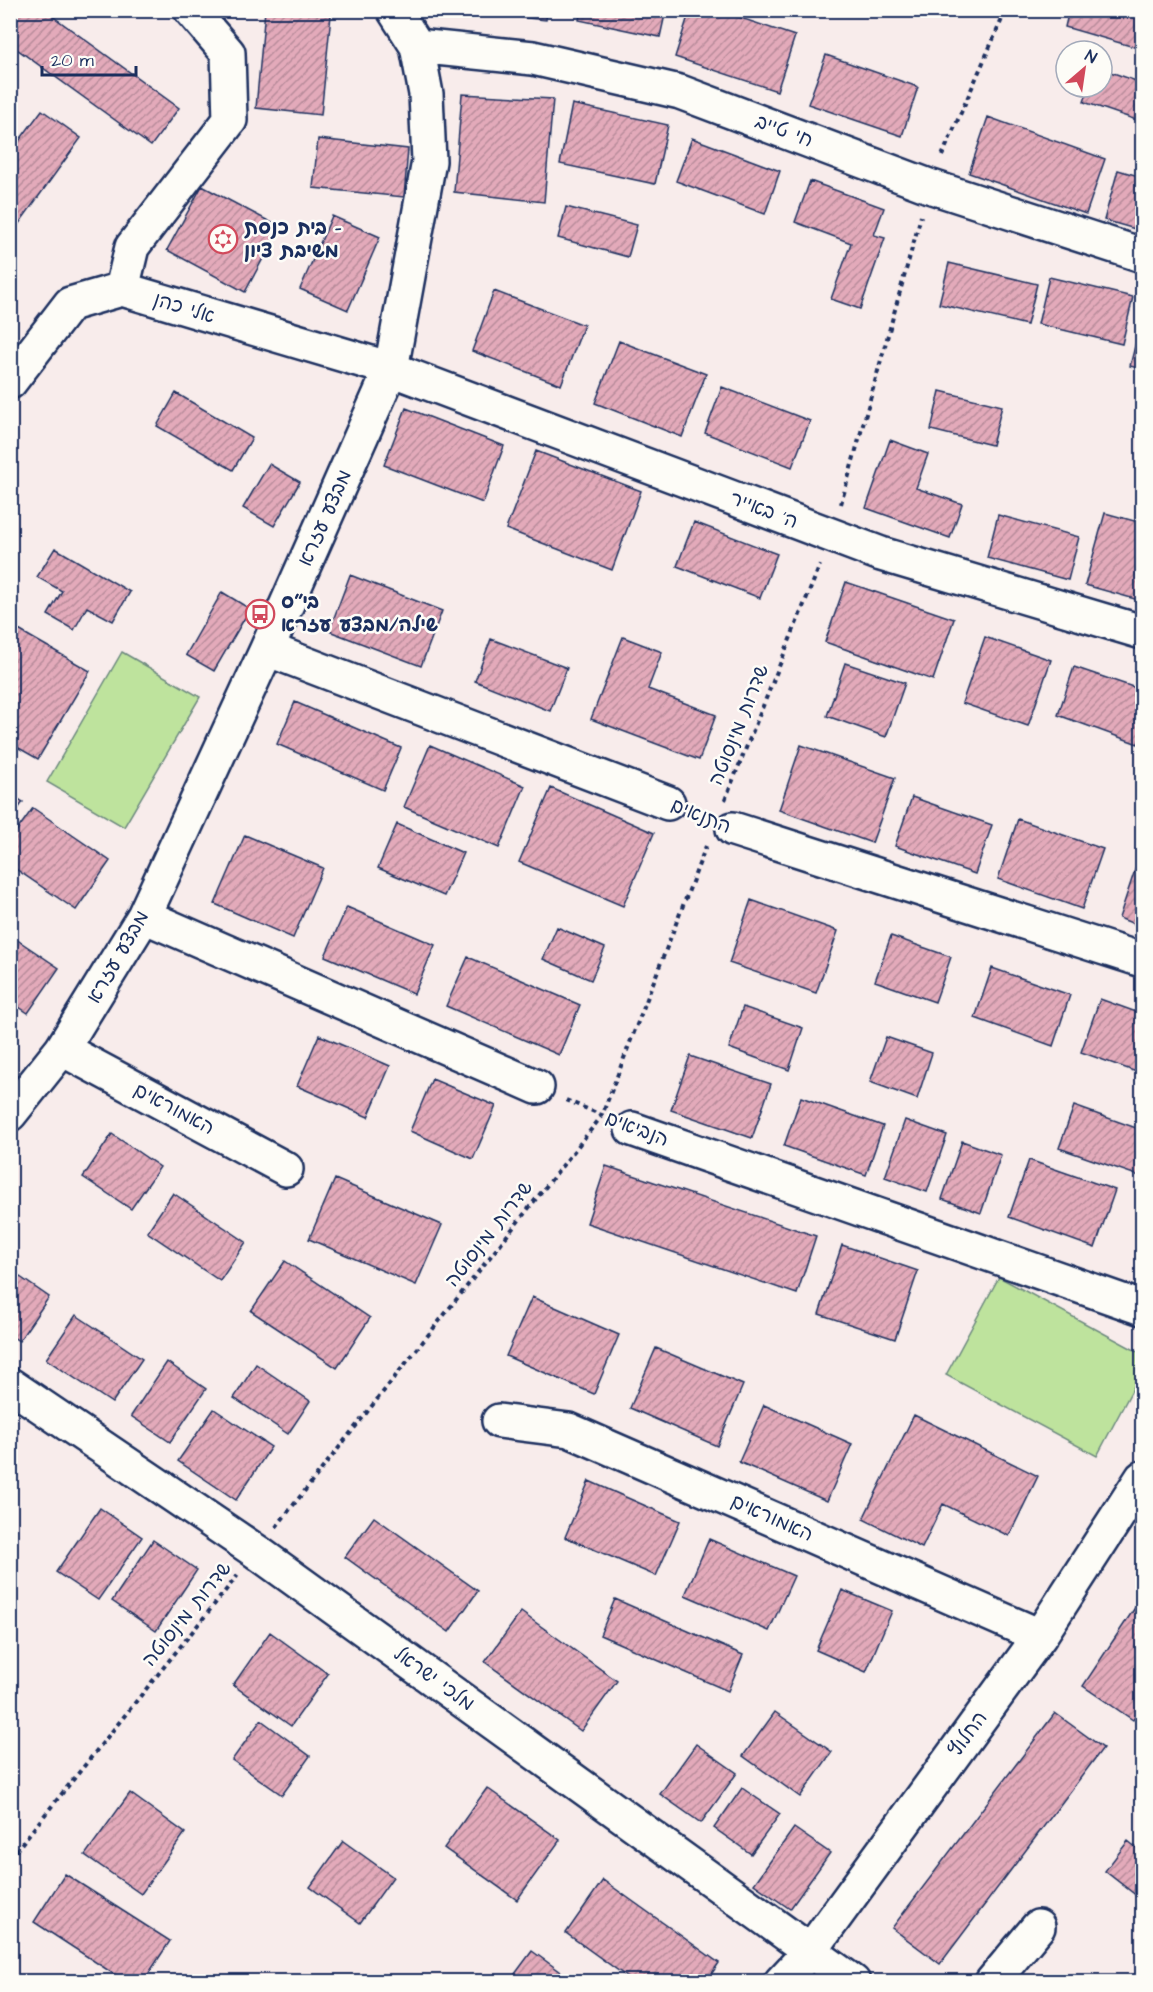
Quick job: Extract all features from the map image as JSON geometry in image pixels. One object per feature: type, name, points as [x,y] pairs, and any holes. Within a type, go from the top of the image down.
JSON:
[{"type":"street","points":[[10,382],[70,304],[122,289],[132,247],[230,120],[228,53],[190,10]]},
{"type":"street","name":"מבצע עזרא","points":[[10,1113],[62,1049],[144,916],[267,649],[391,369],[429,161],[426,94],[417,46],[394,10]]},
{"type":"street","name":"חי טייב","points":[[417,46],[533,58],[680,92],[929,186],[1143,255]]},
{"type":"street","name":"אלי כהן","points":[[122,289],[391,369]]},
{"type":"street","name":"ה' באייר","points":[[391,369],[881,554],[1143,632]]},
{"type":"street","name":"התנאים","points":[[267,649],[668,803]]},
{"type":"street","name":"התנאים","points":[[724,826],[1143,960]]},
{"type":"street","points":[[144,916],[537,1087]]},
{"type":"street","name":"האמוראים","points":[[62,1049],[286,1169]]},
{"type":"street","name":"הנביאים","points":[[632,1128],[1143,1308]]},
{"type":"street","name":"מלכי ישראל","points":[[10,1385],[257,1552],[853,1982]]},
{"type":"street","name":"האמוראים","points":[[499,1421],[569,1430],[1040,1636]]},
{"type":"street","name":"החלוץ","points":[[781,1982],[811,1950],[1040,1636],[1143,1478]]},
{"type":"street","points":[[992,1982],[1038,1928]]},
{"type":"path","name":"שדרות מינסוטה","points":[[10,1858],[257,1552],[602,1115],[724,826],[832,536],[929,186],[1006,10]]},
{"type":"path","name":"הנביאים","points":[[537,1087],[632,1128]]},
{"type":"green space","points":[[122,652],[200,697],[124,827],[47,782]]},
{"type":"green space","points":[[999,1277],[1142,1354],[1142,1371],[1097,1456],[946,1375]]},
{"type":"building","points":[[10,10],[44,10],[179,108],[151,146],[10,44]]},
{"type":"building","points":[[265,10],[331,15],[321,115],[256,108]]},
{"type":"building","points":[[451,10],[547,10],[546,20]]},
{"type":"building","points":[[581,10],[666,10],[660,37],[579,20]]},
{"type":"building","points":[[690,10],[717,10],[795,36],[777,91],[675,57]]},
{"type":"building","points":[[1069,10],[1142,10],[1141,49],[1114,41],[1114,39],[1065,27]]},
{"type":"building","points":[[826,55],[918,87],[902,136],[808,104]]},
{"type":"building","points":[[1114,73],[1142,83],[1142,122],[1084,102],[1085,99],[1114,99]]},
{"type":"building","points":[[462,94],[553,99],[544,202],[454,192]]},
{"type":"building","points":[[572,104],[668,125],[655,184],[560,164]]},
{"type":"building","points":[[42,110],[81,138],[10,236],[10,153]]},
{"type":"building","points":[[988,117],[1105,159],[1086,214],[969,173]]},
{"type":"building","points":[[692,138],[780,171],[765,214],[676,181]]},
{"type":"building","points":[[318,139],[408,149],[404,197],[313,188]]},
{"type":"building","points":[[1118,170],[1142,177],[1142,231],[1104,220]]},
{"type":"building","points":[[810,181],[884,208],[874,235],[885,238],[860,309],[831,299],[851,243],[795,222]]},
{"type":"building","name":"בית כנסת - משיבת ציון","points":[[202,186],[280,227],[245,292],[167,250]]},
{"type":"building","points":[[566,207],[637,225],[628,257],[558,238]]},
{"type":"building","points":[[332,216],[380,237],[348,310],[300,289]]},
{"type":"building","points":[[949,263],[1037,284],[1027,325],[939,304]]},
{"type":"building","points":[[1049,277],[1133,297],[1122,344],[1038,324]]},
{"type":"building","points":[[494,291],[584,325],[561,385],[472,351]]},
{"type":"building","points":[[1142,318],[1142,369],[1130,366]]},
{"type":"building","points":[[619,341],[706,374],[682,437],[595,403]]},
{"type":"building","points":[[722,387],[810,421],[792,467],[705,433]]},
{"type":"building","points":[[940,391],[1002,406],[992,445],[931,430]]},
{"type":"building","points":[[176,393],[252,438],[233,470],[157,426]]},
{"type":"building","points":[[406,408],[504,446],[483,503],[384,465]]},
{"type":"building","points":[[890,440],[928,454],[916,488],[962,504],[950,538],[866,508]]},
{"type":"building","points":[[536,451],[641,491],[612,570],[506,529]]},
{"type":"building","points":[[269,464],[300,482],[274,526],[243,508]]},
{"type":"building","points":[[1105,513],[1142,523],[1142,601],[1085,585]]},
{"type":"building","points":[[998,515],[1079,537],[1068,580],[987,558]]},
{"type":"building","points":[[694,522],[777,554],[760,598],[677,566]]},
{"type":"building","points":[[55,548],[130,592],[113,621],[87,607],[74,630],[48,615],[62,591],[37,577]]},
{"type":"building","points":[[350,575],[442,611],[421,666],[329,631]]},
{"type":"building","points":[[846,582],[954,619],[933,680],[825,642]]},
{"type":"building","points":[[222,592],[250,609],[214,671],[186,655]]},
{"type":"building","points":[[10,625],[90,671],[38,759],[10,743]]},
{"type":"building","points":[[623,637],[662,652],[648,689],[716,715],[699,760],[591,719]]},
{"type":"building","points":[[985,637],[1051,660],[1028,726],[962,703]]},
{"type":"building","points":[[491,639],[567,668],[550,711],[475,681]]},
{"type":"building","points":[[845,663],[905,683],[886,737],[827,716]]},
{"type":"building","points":[[1074,667],[1142,690],[1142,730],[1138,744],[1058,715]]},
{"type":"building","points":[[295,702],[401,748],[383,790],[277,744]]},
{"type":"building","points":[[430,745],[525,786],[499,848],[404,807]]},
{"type":"building","points":[[801,745],[895,778],[872,843],[779,810]]},
{"type":"building","points":[[551,788],[654,833],[623,906],[519,862]]},
{"type":"building","points":[[10,794],[23,802],[10,820]]},
{"type":"building","points":[[912,797],[992,825],[975,874],[895,846]]},
{"type":"building","points":[[33,808],[110,861],[76,910],[10,865],[10,840]]},
{"type":"building","points":[[1018,819],[1103,849],[1082,909],[998,879]]},
{"type":"building","points":[[397,824],[463,853],[444,896],[378,868]]},
{"type":"building","points":[[245,835],[323,868],[293,938],[215,904]]},
{"type":"building","points":[[1137,864],[1142,866],[1142,927],[1119,918]]},
{"type":"building","points":[[751,900],[838,931],[816,993],[729,963]]},
{"type":"building","points":[[347,907],[435,945],[414,994],[325,956]]},
{"type":"building","points":[[557,927],[605,948],[591,980],[543,959]]},
{"type":"building","points":[[10,935],[59,968],[28,1013],[10,1001]]},
{"type":"building","points":[[891,936],[951,957],[935,1002],[875,981]]},
{"type":"building","points":[[468,957],[580,1005],[559,1055],[446,1006]]},
{"type":"building","points":[[992,968],[1070,995],[1053,1046],[975,1018]]},
{"type":"building","points":[[1100,999],[1142,1014],[1142,1074],[1081,1052]]},
{"type":"building","points":[[743,1007],[803,1028],[789,1070],[729,1048]]},
{"type":"building","points":[[319,1035],[390,1066],[368,1117],[297,1086]]},
{"type":"building","points":[[886,1037],[932,1053],[917,1099],[870,1082]]},
{"type":"building","points":[[690,1056],[771,1084],[752,1138],[671,1110]]},
{"type":"building","points":[[432,1079],[496,1106],[473,1159],[410,1131]]},
{"type":"building","points":[[801,1097],[883,1126],[866,1175],[784,1146]]},
{"type":"building","points":[[1074,1106],[1142,1130],[1142,1177],[1059,1148]]},
{"type":"building","points":[[905,1120],[947,1135],[927,1192],[885,1177]]},
{"type":"building","points":[[112,1134],[160,1167],[131,1209],[83,1177]]},
{"type":"building","points":[[962,1141],[1001,1155],[981,1213],[942,1199]]},
{"type":"building","points":[[1029,1160],[1115,1190],[1095,1248],[1009,1217]]},
{"type":"building","points":[[606,1166],[816,1236],[797,1294],[587,1223]]},
{"type":"building","points":[[335,1179],[442,1225],[416,1285],[309,1239]]},
{"type":"building","points":[[173,1193],[246,1242],[220,1281],[147,1232]]},
{"type":"building","points":[[842,1245],[918,1271],[895,1339],[819,1314]]},
{"type":"building","points":[[285,1261],[370,1318],[337,1368],[251,1311]]},
{"type":"building","points":[[10,1270],[49,1297],[19,1341],[10,1335]]},
{"type":"building","points":[[532,1297],[619,1335],[594,1394],[506,1356]]},
{"type":"building","points":[[76,1315],[142,1359],[112,1403],[46,1359]]},
{"type":"building","points":[[656,1348],[743,1385],[717,1446],[630,1408]]},
{"type":"building","points":[[167,1362],[206,1389],[170,1442],[131,1416]]},
{"type":"building","points":[[256,1364],[310,1401],[288,1434],[234,1398]]},
{"type":"building","points":[[764,1405],[852,1444],[827,1501],[739,1462]]},
{"type":"building","points":[[214,1409],[271,1447],[236,1500],[178,1461]]},
{"type":"building","points":[[914,1415],[1038,1476],[1009,1536],[943,1504],[922,1548],[863,1519]]},
{"type":"building","points":[[589,1481],[680,1521],[656,1576],[565,1537]]},
{"type":"building","points":[[100,1508],[142,1537],[98,1600],[56,1572]]},
{"type":"building","points":[[374,1517],[478,1591],[449,1632],[345,1557]]},
{"type":"building","points":[[709,1539],[794,1576],[769,1631],[685,1595]]},
{"type":"building","points":[[153,1540],[197,1570],[156,1631],[112,1601]]},
{"type":"building","points":[[842,1590],[892,1611],[866,1672],[816,1650]]},
{"type":"building","points":[[1142,1597],[1142,1706],[1133,1720],[1083,1686]]},
{"type":"building","points":[[615,1599],[743,1655],[728,1691],[600,1635]]},
{"type":"building","points":[[521,1612],[617,1681],[581,1731],[485,1662]]},
{"type":"building","points":[[270,1632],[328,1674],[291,1726],[233,1685]]},
{"type":"building","points":[[775,1712],[832,1752],[800,1797],[743,1756]]},
{"type":"building","points":[[1055,1713],[1103,1748],[940,1964],[892,1928]]},
{"type":"building","points":[[261,1720],[310,1756],[282,1795],[232,1760]]},
{"type":"building","points":[[696,1744],[737,1773],[701,1823],[660,1794]]},
{"type":"building","points":[[487,1788],[560,1840],[517,1900],[444,1848]]},
{"type":"building","points":[[742,1788],[780,1814],[751,1854],[714,1828]]},
{"type":"building","points":[[130,1793],[185,1833],[141,1894],[85,1855]]},
{"type":"building","points":[[794,1828],[830,1853],[790,1909],[754,1884]]},
{"type":"building","points":[[343,1841],[393,1877],[360,1923],[310,1887]]},
{"type":"building","points":[[1128,1841],[1142,1852],[1142,1900],[1105,1871]]},
{"type":"building","points":[[65,1874],[170,1941],[143,1982],[126,1982],[34,1922]]},
{"type":"building","points":[[603,1880],[719,1963],[706,1982],[634,1982],[566,1933]]},
{"type":"building","points":[[532,1951],[575,1982],[509,1982]]},
{"type":"place","name":"בית כנסת - משיבת ציון","points":[[223,239]]},
{"type":"place","name":"בי״ס שילה/מבצע עזרא","points":[[260,614]]}]
